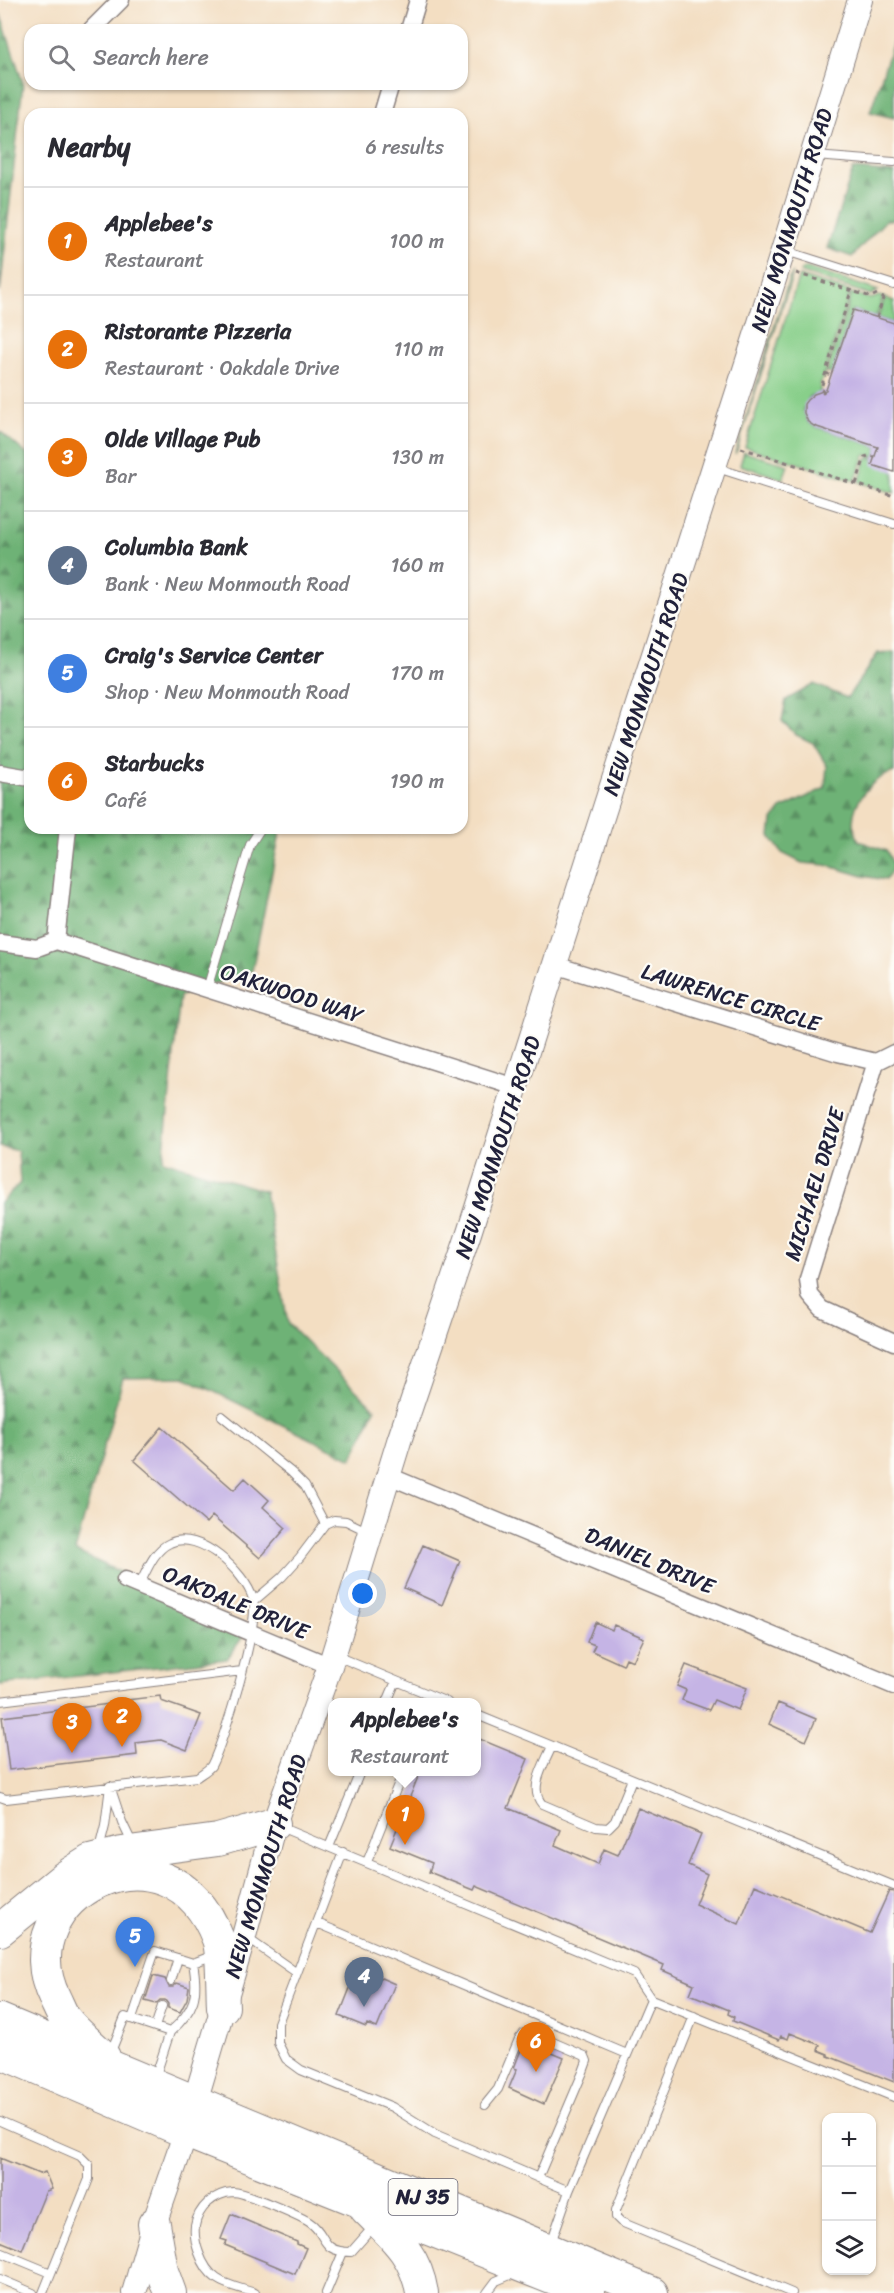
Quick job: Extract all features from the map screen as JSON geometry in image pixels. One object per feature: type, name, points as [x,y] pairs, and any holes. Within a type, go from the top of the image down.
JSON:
[{"type":"highway","points":[[0,1930],[65,1876],[78,1867],[97,1859],[136,1851],[218,1840],[274,1824]]},
{"type":"highway","points":[[111,2064],[65,2018],[49,1987],[46,1971],[47,1942],[58,1915],[84,1888],[114,1875],[131,1873],[149,1875],[173,1882],[185,1889],[200,1904],[219,1941],[223,2007]]},
{"type":"highway","name":"NJ 35","points":[[0,2020],[111,2064],[195,2101],[540,2259],[589,2293]]},
{"type":"highway","name":"NJ 35","points":[[2,2055],[368,2210],[652,2293]]},
{"type":"highway","points":[[368,2210],[404,2246],[420,2282],[422,2293]]},
{"type":"highway","points":[[154,2224],[162,2271],[170,2293]]},
{"type":"main road","name":"NEW MONMOUTH ROAD","points":[[219,1951],[274,1824],[332,1660],[370,1532],[555,965],[783,250],[860,0]]},
{"type":"main road","name":"NEW MONMOUTH ROAD","points":[[134,2293],[154,2224],[186,2132],[223,2007]]},
{"type":"street","points":[[97,24],[121,0]]},
{"type":"street","points":[[411,24],[418,0]]},
{"type":"street","points":[[384,108],[389,90]]},
{"type":"street","points":[[0,773],[24,777]]},
{"type":"street","points":[[0,943],[37,948],[56,941],[67,834]]},
{"type":"street","name":"OAKWOOD WAY","points":[[56,941],[515,1087]]},
{"type":"street","name":"LAWRENCE CIRCLE","points":[[555,965],[798,1042],[876,1062]]},
{"type":"street","points":[[876,1062],[894,1053]]},
{"type":"street","name":"MICHAEL DRIVE","points":[[876,1062],[808,1279],[810,1295],[822,1309],[894,1342]]},
{"type":"street","name":"DANIEL DRIVE","points":[[389,1476],[894,1686]]},
{"type":"street","name":"OAKDALE DRIVE","points":[[132,1583],[251,1633],[332,1660]]},
{"type":"lane","points":[[811,155],[894,162]]},
{"type":"lane","points":[[783,250],[894,285]]},
{"type":"lane","points":[[714,467],[894,524]]},
{"type":"lane","points":[[207,989],[250,845],[257,834]]},
{"type":"lane","points":[[222,1416],[305,1486],[325,1524]]},
{"type":"lane","points":[[254,1601],[294,1564],[325,1524],[334,1520],[346,1521],[370,1532]]},
{"type":"lane","points":[[3,1798],[197,1777],[210,1768],[238,1694],[251,1633],[254,1601],[240,1575],[214,1552],[200,1544],[182,1539],[168,1544],[153,1557],[132,1583]]},
{"type":"lane","points":[[332,1660],[396,1681],[431,1698]]},
{"type":"lane","points":[[0,1701],[242,1671]]},
{"type":"lane","points":[[389,1698],[396,1681]]},
{"type":"lane","points":[[481,1717],[894,1886]]},
{"type":"lane","points":[[552,1746],[535,1788],[536,1798],[542,1804],[596,1827],[608,1828],[615,1821],[632,1779]]},
{"type":"lane","points":[[329,1847],[358,1776]]},
{"type":"lane","points":[[367,1862],[401,1776]]},
{"type":"lane","points":[[110,1786],[122,1822],[136,1851]]},
{"type":"lane","points":[[97,1859],[105,1826],[110,1786]]},
{"type":"lane","points":[[274,1824],[634,1974],[651,1999],[894,2097]]},
{"type":"lane","points":[[343,1852],[278,2023],[278,2043],[286,2060],[301,2070],[392,2107],[435,2134],[569,2191]]},
{"type":"lane","points":[[317,1923],[627,2054]]},
{"type":"lane","points":[[132,2019],[155,1951],[178,1958],[219,1951],[297,1973]]},
{"type":"lane","points":[[153,2084],[170,2032],[187,2017],[197,1986],[219,1951]]},
{"type":"lane","points":[[171,1981],[178,1958]]},
{"type":"lane","points":[[487,2293],[490,2286],[503,2277],[540,2259],[651,1999]]},
{"type":"lane","points":[[155,2027],[162,2006]]},
{"type":"lane","points":[[694,2016],[616,2210],[616,2217],[621,2222],[792,2293]]},
{"type":"lane","points":[[111,2064],[125,2017],[170,2032]]},
{"type":"lane","points":[[485,2105],[498,2089],[524,2032],[532,2033],[585,2056],[587,2061],[583,2072],[538,2178]]},
{"type":"lane","points":[[0,2121],[80,2156],[89,2165],[89,2179],[43,2293]]},
{"type":"lane","points":[[255,2293],[217,2280],[205,2269],[194,2230],[196,2220],[204,2205],[219,2195],[234,2192],[296,2215],[312,2224],[322,2240],[338,2252],[351,2252],[368,2210]]},
{"type":"lane","points":[[0,2252],[51,2273]]},
{"type":"lane","points":[[326,2293],[343,2252]]},
{"type":"lane","points":[[0,2279],[33,2293]]},
{"type":"path","points":[[796,273],[871,297],[879,293],[894,298]]},
{"type":"path","points":[[824,393],[821,388],[851,291]]},
{"type":"path","points":[[877,318],[884,295]]},
{"type":"path","points":[[825,373],[831,375]]},
{"type":"path","points":[[741,448],[894,496]]},
{"type":"path","points":[[856,484],[865,457],[875,457]]},
{"type":"green space","points":[[0,13],[23,83],[0,293]]},
{"type":"green space","points":[[894,39],[894,118],[870,112]]},
{"type":"green space","points":[[853,169],[894,173],[894,220],[886,220],[852,257],[827,248]]},
{"type":"green space","points":[[807,268],[878,291],[871,295],[800,272]]},
{"type":"green space","points":[[793,273],[737,450],[735,454],[789,279]]},
{"type":"green space","points":[[799,276],[850,292],[820,386],[820,393],[810,396],[803,409],[808,422],[814,426],[878,447],[875,456],[865,455],[855,481],[745,447]]},
{"type":"green space","points":[[852,293],[871,299],[883,297],[876,317],[852,310],[832,374],[827,372]]},
{"type":"green space","points":[[885,298],[894,301],[894,323],[878,318]]},
{"type":"green space","points":[[0,431],[24,452],[24,834],[280,834],[252,971],[180,996],[163,1160],[265,1191],[288,1324],[375,1409],[352,1459],[184,1377],[123,1378],[75,1551],[247,1631],[227,1659],[0,1685],[0,1203],[20,1183],[18,1151],[0,1147]]},
{"type":"green space","points":[[744,452],[788,465],[783,479],[740,465]]},
{"type":"green space","points":[[871,457],[894,472],[894,493],[859,482],[866,460]]},
{"type":"green space","points":[[894,652],[894,772],[878,779],[866,791],[857,805],[853,822],[859,841],[887,851],[894,866],[886,880],[826,865],[802,863],[782,853],[770,836],[772,821],[781,809],[825,788],[827,766],[813,743],[796,735],[782,721],[786,700],[814,684],[847,698],[878,653]]},
{"type":"building","points":[[853,310],[894,323],[894,472],[872,465],[878,447],[814,426],[808,422],[804,413],[804,404],[807,400],[814,394],[826,390]]},
{"type":"building","points":[[162,1427],[234,1490],[245,1478],[269,1500],[263,1507],[286,1528],[260,1558],[212,1516],[206,1523],[134,1460]]},
{"type":"building","points":[[423,1545],[460,1561],[442,1605],[404,1588]]},
{"type":"building","points":[[595,1622],[612,1630],[614,1625],[644,1638],[633,1661],[626,1658],[623,1665],[592,1651],[595,1645],[587,1642]]},
{"type":"building","points":[[686,1665],[747,1688],[738,1710],[714,1700],[709,1710],[682,1700],[686,1690],[677,1686]]},
{"type":"building","points":[[160,1696],[161,1701],[201,1715],[187,1750],[161,1740],[136,1743],[137,1755],[9,1770],[2,1717]]},
{"type":"building","points":[[778,1703],[816,1719],[806,1741],[769,1724]]},
{"type":"building","points":[[481,1740],[528,1759],[508,1808],[561,1830],[555,1845],[598,1864],[604,1849],[618,1855],[638,1808],[701,1834],[688,1865],[707,1874],[695,1904],[739,1924],[755,1885],[870,1933],[889,1891],[894,1892],[894,2082],[828,2056],[818,2050],[820,2045],[790,2033],[788,2039],[781,2036],[779,2040],[733,2021],[734,2017],[728,2014],[729,2010],[690,1994],[694,1984],[662,1970],[664,1965],[476,1886],[474,1890],[429,1872],[432,1863],[390,1846],[418,1776],[481,1776]]},
{"type":"building","points":[[358,1968],[395,1984],[377,2028],[367,2024],[366,2027],[339,2016]]},
{"type":"building","points":[[153,1976],[165,1979],[169,1987],[177,1983],[189,1987],[187,1999],[180,2012],[168,2008],[165,2000],[160,2000],[156,2004],[145,2001]]},
{"type":"building","points":[[528,2043],[564,2058],[544,2104],[509,2088],[517,2069],[514,2068],[521,2050],[524,2051]]},
{"type":"building","points":[[0,2158],[39,2174],[45,2172],[52,2189],[46,2191],[22,2250],[0,2241]]},
{"type":"building","points":[[231,2214],[306,2248],[295,2274],[225,2245],[227,2241],[221,2239]]},
{"type":"place","name":"Ristorante Pizzeria","points":[[122,1747]]},
{"type":"place","name":"Olde Village Pub","points":[[72,1753]]},
{"type":"place","name":"Applebee's","points":[[405,1845]]},
{"type":"place","name":"Craig's Service Center","points":[[135,1967]]},
{"type":"place","name":"Columbia Bank","points":[[364,2007]]},
{"type":"place","name":"Starbucks","points":[[536,2072]]}]
